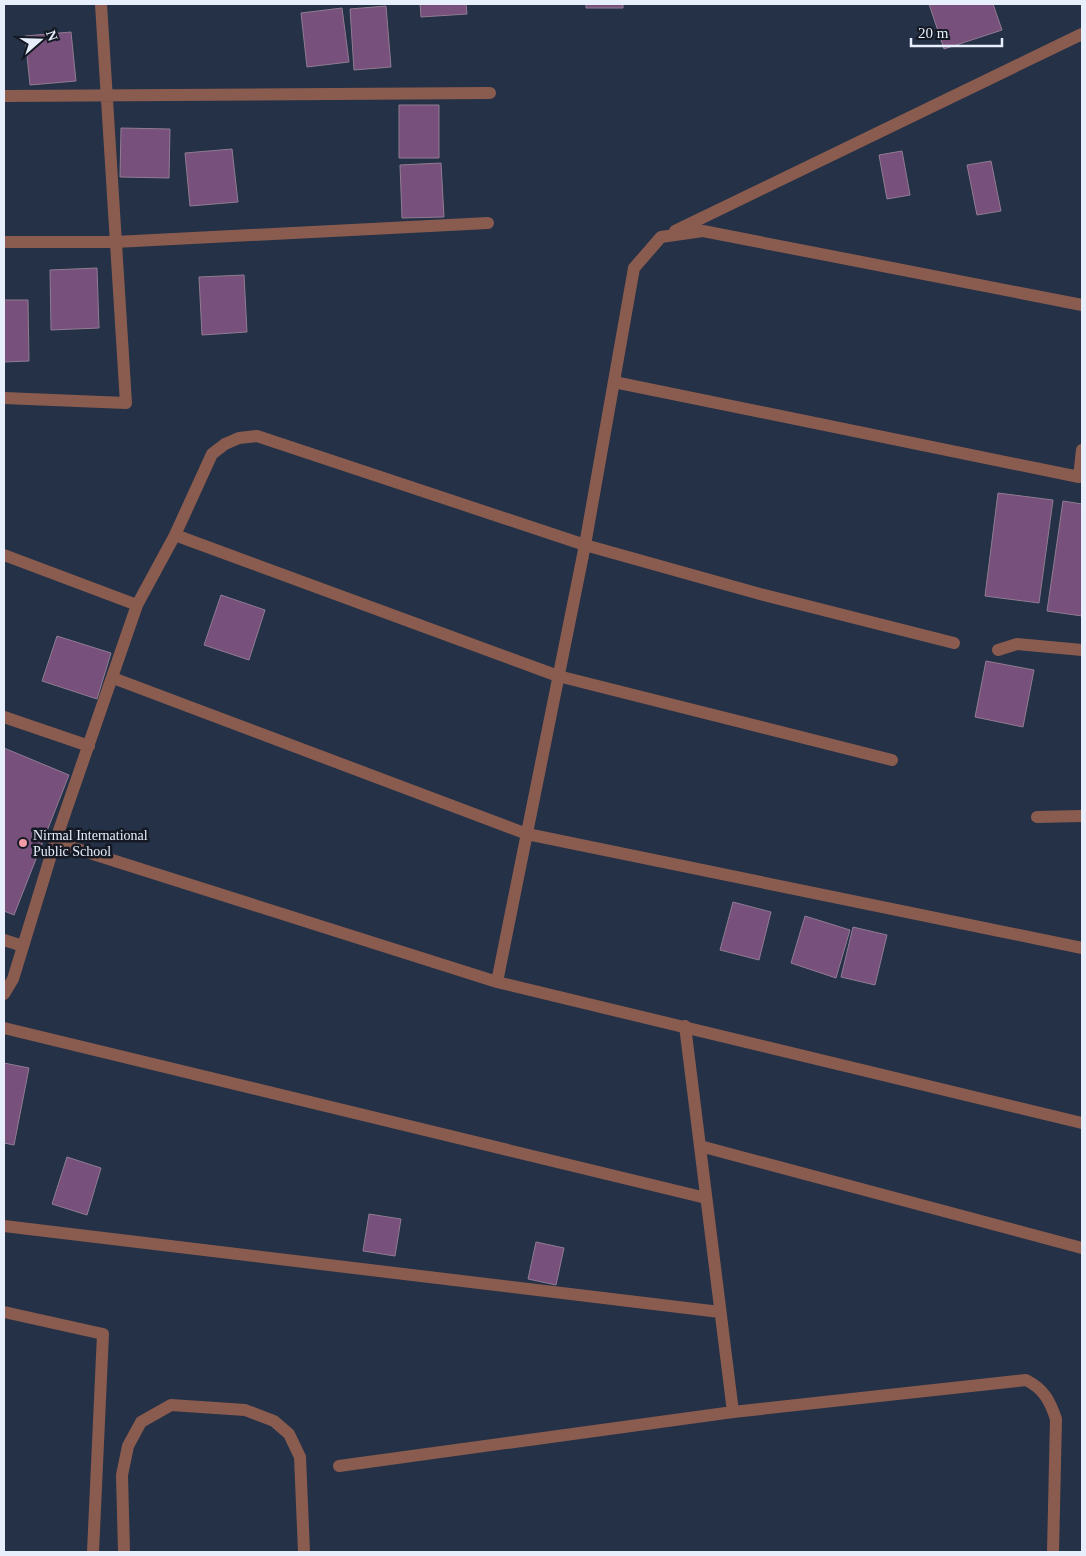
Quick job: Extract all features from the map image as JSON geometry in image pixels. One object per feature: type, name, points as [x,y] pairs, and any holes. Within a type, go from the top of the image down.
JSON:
[{"type":"street","points":[[4,398],[126,403],[101,4]]},
{"type":"street","points":[[497,982],[585,545],[634,268],[661,238],[1082,34]]},
{"type":"street","points":[[4,96],[108,97],[490,93]]},
{"type":"street","points":[[4,242],[115,242],[488,223]]},
{"type":"street","points":[[661,238],[703,231],[1082,305]]},
{"type":"street","points":[[614,382],[1079,478],[1082,450]]},
{"type":"street","points":[[4,994],[8,978],[23,946],[55,842],[90,746],[137,605],[175,535],[212,454],[225,444],[239,438],[257,436],[585,545],[760,594],[954,643]]},
{"type":"street","points":[[175,535],[558,676],[892,760]]},
{"type":"street","points":[[4,555],[137,605]]},
{"type":"street","points":[[998,650],[1017,644],[1082,650]]},
{"type":"street","points":[[112,678],[527,834],[1082,948]]},
{"type":"street","points":[[4,717],[90,746]]},
{"type":"street","points":[[1036,817],[1082,816]]},
{"type":"street","points":[[55,842],[497,982],[1082,1123]]},
{"type":"street","points":[[4,940],[23,946]]},
{"type":"street","points":[[685,1026],[733,1412]]},
{"type":"street","points":[[4,1028],[706,1198]]},
{"type":"street","points":[[700,1146],[1082,1248]]},
{"type":"street","points":[[4,1226],[720,1312]]},
{"type":"street","points":[[4,1312],[103,1334],[93,1552]]},
{"type":"street","points":[[339,1466],[733,1412],[1026,1380],[1039,1386],[1050,1400],[1056,1420],[1053,1552]]},
{"type":"street","points":[[124,1552],[122,1474],[128,1446],[141,1422],[171,1405],[245,1410],[274,1421],[288,1434],[300,1457],[304,1552]]},
{"type":"building","points":[[420,4],[466,4],[467,14],[421,17]]},
{"type":"building","points":[[586,4],[623,4],[623,8],[586,8]]},
{"type":"building","points":[[929,4],[993,4],[1002,30],[944,49]]},
{"type":"building","points":[[386,6],[391,67],[354,70],[350,9]]},
{"type":"building","points":[[342,8],[349,62],[307,67],[301,13]]},
{"type":"building","points":[[71,32],[76,81],[30,85],[25,36]]},
{"type":"building","points":[[399,105],[439,105],[439,158],[399,158]]},
{"type":"building","points":[[121,128],[170,129],[169,178],[120,177]]},
{"type":"building","points":[[232,149],[238,202],[190,206],[185,153]]},
{"type":"building","points":[[902,151],[910,195],[887,199],[879,155]]},
{"type":"building","points":[[991,161],[1001,211],[977,215],[967,165]]},
{"type":"building","points":[[441,163],[444,217],[402,218],[400,165]]},
{"type":"building","points":[[97,268],[99,328],[51,330],[50,270]]},
{"type":"building","points":[[244,275],[247,332],[202,335],[199,277]]},
{"type":"building","points":[[4,300],[28,300],[29,361],[4,362]]},
{"type":"building","points":[[998,493],[1053,500],[1039,603],[985,596]]},
{"type":"building","points":[[1063,501],[1082,504],[1082,616],[1047,611]]},
{"type":"building","points":[[221,595],[265,610],[249,660],[204,645]]},
{"type":"building","points":[[57,636],[111,653],[97,699],[42,681]]},
{"type":"building","points":[[986,661],[1034,670],[1023,727],[975,717]]},
{"type":"building","name":"Nirmal International Public School","points":[[4,748],[69,775],[14,915],[4,911]]},
{"type":"building","points":[[733,902],[771,912],[759,960],[720,950]]},
{"type":"building","points":[[805,916],[850,930],[836,978],[791,963]]},
{"type":"building","points":[[853,927],[887,935],[875,985],[841,977]]},
{"type":"building","points":[[4,1063],[29,1068],[14,1145],[4,1143]]},
{"type":"building","points":[[67,1157],[101,1168],[87,1215],[52,1204]]},
{"type":"building","points":[[369,1214],[401,1219],[395,1256],[363,1251]]},
{"type":"building","points":[[536,1242],[564,1248],[556,1285],[528,1279]]},
{"type":"place","name":"Nirmal International Public School","points":[[23,843]]}]
